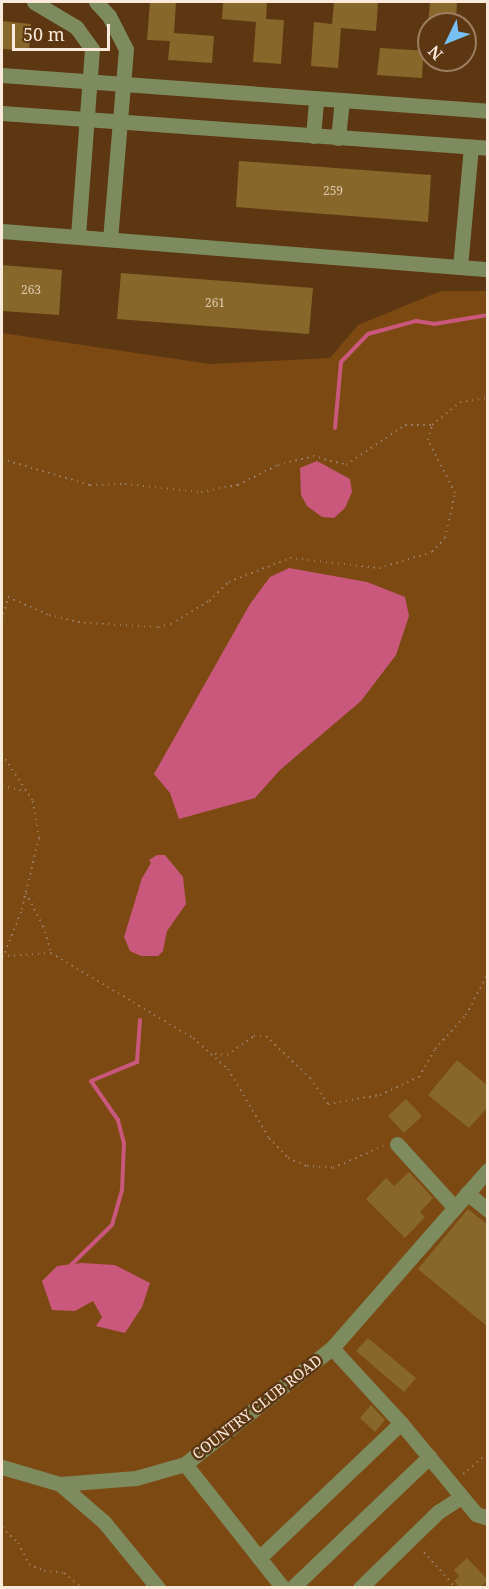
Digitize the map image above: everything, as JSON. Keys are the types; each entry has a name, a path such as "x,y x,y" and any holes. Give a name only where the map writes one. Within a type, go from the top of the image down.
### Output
{"street":[{"path":"34,2 83,35 92,49 78,235"},
{"path":"96,2 109,16 126,49 110,238"},
{"path":"2,75 488,111"},
{"path":"313,136 316,98"},
{"path":"338,138 342,100"},
{"path":"2,113 488,148"},
{"path":"460,267 471,147"},
{"path":"2,231 78,235 488,269"},
{"path":"398,1144 454,1208"},
{"path":"332,1348 488,1170"},
{"path":"467,1193 488,1210"},
{"name":"COUNTRY CLUB ROAD","path":"2,1467 60,1484 136,1478 185,1464 332,1348 401,1423 476,1514 488,1518"},
{"path":"260,1558 401,1423"},
{"path":"292,1587 429,1457"},
{"path":"185,1464 283,1587"},
{"name":"COUNTRY CLUB ROAD","path":"60,1484 104,1522 158,1587"},
{"path":"360,1587 438,1512 461,1497"}],"path":[{"path":"2,620 8,597 49,615 84,623 158,627 171,624 209,601 229,582 290,558 379,568 432,552 445,538 455,493 428,440 432,425 460,402 488,398"},
{"path":"2,459 90,485 125,484 201,492 238,485 278,465 313,456 346,465 405,425 432,425"},
{"path":"2,754 33,801 39,838 26,893 3,955 51,953 214,1054 228,1069 269,1138 288,1158 307,1166 333,1168 386,1144 398,1144"},
{"path":"2,786 26,791"},
{"path":"26,893 43,926 51,953"},
{"path":"214,1054 227,1055 254,1036 266,1036 310,1078 328,1104 380,1095 418,1077 435,1049 466,1014 488,973"},
{"path":"451,1483 488,1453"},
{"path":"2,1527 18,1543 29,1564 44,1571 64,1573 82,1587"},
{"path":"424,1552 456,1587"}],"shaded area":[{"path":"441,291 487,291 487,1587 2,1588 2,333 210,364 330,358 358,325"},
{"path":"317,461 350,479 352,492 345,508 334,518 322,517 307,506 301,495 300,468"},
{"path":"289,568 367,582 405,597 409,616 396,655 361,701 280,770 255,798 179,819 170,793 154,774 250,604 270,577"},
{"path":"157,855 165,855 183,877 186,904 167,931 163,951 158,956 141,956 130,951 124,937 142,878 151,863 149,860"},
{"path":"82,1263 115,1265 150,1283 142,1307 125,1333 96,1326 102,1317 93,1301 75,1311 52,1310 42,1281 57,1266"}],"building":[{"path":"150,2 176,2 174,33 214,36 212,63 168,60 170,41 147,40"},
{"path":"223,2 267,2 266,19 284,20 281,64 253,62 256,22 222,19"},
{"path":"334,2 378,3 376,31 341,28 338,68 311,66 314,22 332,24"},
{"path":"430,2 457,2 456,12 429,12"},
{"path":"2,21 31,24 29,51 2,49"},
{"path":"380,48 417,50 417,72 422,72 422,78 377,75"},
{"path":"239,161 431,175 428,222 236,207"},
{"path":"2,265 62,270 59,315 2,311"},
{"path":"121,273 313,288 309,334 117,319"},
{"path":"457,1060 488,1086 488,1107 469,1128 428,1095"},
{"path":"406,1099 422,1116 404,1133 388,1116"},
{"path":"409,1172 433,1198 420,1212 425,1217 405,1238 366,1199 386,1178 394,1186"},
{"path":"468,1209 488,1225 488,1327 418,1269"},
{"path":"368,1338 416,1378 404,1392 356,1351"},
{"path":"371,1405 385,1420 375,1432 360,1418"},
{"path":"467,1558 488,1580 480,1587 459,1587 454,1581 459,1576 454,1570"}],"waterway":[{"path":"335,428 341,362 368,334 416,321 434,324 488,315"},
{"path":"70,1266 112,1225 122,1191 124,1143 118,1120 91,1081 137,1062 140,1020"}]}
